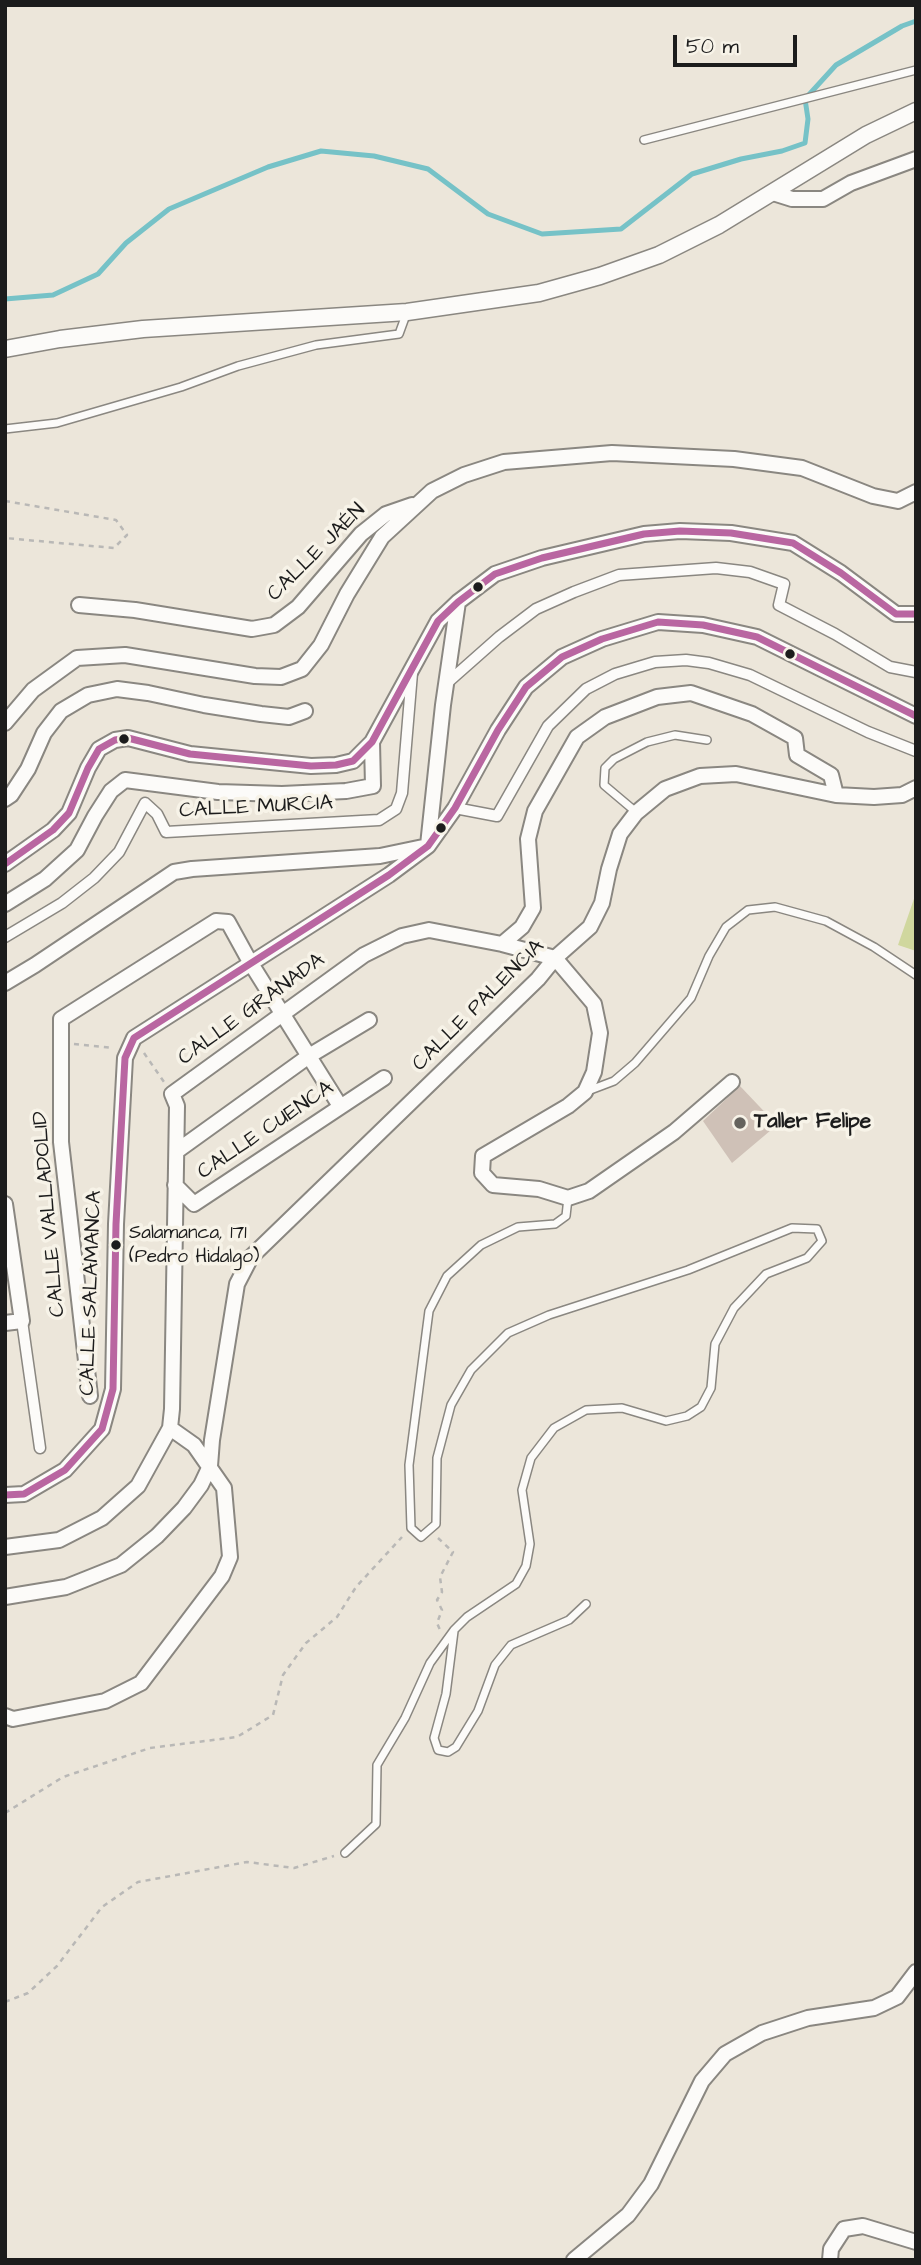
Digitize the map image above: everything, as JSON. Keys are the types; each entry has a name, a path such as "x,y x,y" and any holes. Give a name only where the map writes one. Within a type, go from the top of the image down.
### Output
{"street":[{"path":"5,349 143,329 407,312 539,293 600,276 659,255 719,226 866,135 916,111"},
{"path":"773,193 792,199 823,199 851,183 916,159"},
{"path":"5,723 33,690 77,658 125,655 255,676 281,677 302,669 321,645 347,594 382,537 432,491 464,475 504,462 612,453 734,459 802,468 873,496 898,501 916,492"},
{"name":"CALLE JAÉN","path":"79,605 135,610 252,629 274,625 298,607 361,534 386,514 418,503"},
{"path":"5,864 53,830 61,821 68,813 99,749 115,740 128,738 190,754 311,766 352,761 372,742 438,621 495,574 542,558 644,534 680,531 731,533 793,543 841,572 896,614 916,614"},
{"path":"447,683 499,637 536,609 575,592 619,575 716,568 750,572 784,584 779,605 890,667 916,672"},
{"path":"428,846 458,602"},
{"path":"131,1043 250,962 389,875 428,846 455,808 498,730 526,687 562,657 602,639 658,622 704,625 757,637 916,716"},
{"path":"455,808 497,816 548,726 586,690 615,674 655,662 686,660 750,675 868,732 916,751"},
{"name":"CALLE MURCIA","path":"5,937 62,904 94,878 119,852 145,803 157,814 166,832 379,820 396,809 402,793 413,668"},
{"path":"5,799 11,795 44,733 61,711 88,695 117,690 148,692 261,714 289,717 305,711"},
{"path":"502,944 522,927 533,908 528,839 535,811 577,737 605,717 657,697 691,693 752,714 795,738 797,755 831,775 836,795"},
{"path":"5,904 45,879 77,850 94,816 111,792 125,780 218,792 282,794 346,791 373,786 372,742"},
{"name":"CALLE PALENCIA","path":"210,1466 237,1284 251,1257 538,979 555,958 590,927 602,903 620,834 636,813 666,789 700,776 736,774 836,795 902,795 916,788"},
{"path":"5,983 174,872 380,856 428,846"},
{"name":"CALLE VALLADOLID","path":"90,1396 61,1142 61,1019 216,921 228,922 340,1106"},
{"name":"CALLE GRANADA","path":"5,1547 59,1540 102,1518 138,1486 170,1428 177,1151 177,1106 172,1094 364,956 402,936 429,930 502,944 555,958"},
{"path":"555,958 594,1004 600,1033 594,1072 585,1092 568,1106 483,1156 482,1173 493,1185 539,1189 568,1198 589,1191 674,1132 732,1082"},
{"path":"177,1151 309,1056 369,1020"},
{"name":"CALLE SALAMANCA","path":"5,1495 24,1494 65,1470 102,1429 113,1389 116,1224 125,1058 131,1043"},
{"name":"CALLE CUENCA","path":"175,1185 194,1204 384,1079"},
{"path":"5,1204 40,1448"},
{"path":"5,1323 22,1321"},
{"path":"5,1716 13,1719 105,1701 141,1683 222,1576 230,1557 224,1488 194,1445 170,1428"},
{"path":"5,1597 66,1587 121,1565 157,1536 184,1508 201,1485 210,1466"},
{"path":"573,2260 628,2216 671,2146 702,2081 724,2054 762,2033 808,2018 874,2008 897,1997 916,1972"},
{"path":"830,2260 831,2249 844,2229 863,2226 916,2242"}],"lane":[{"path":"644,140 916,70"},
{"path":"5,429 57,423 181,387 238,366 316,345 399,334 407,312"},
{"path":"636,813 604,785 605,768 614,759 647,742 675,735 707,740"},
{"path":"585,1092 614,1081 635,1063 691,998 709,956 726,927 748,910 775,907 826,921 874,947 916,975"},
{"path":"345,1853 376,1824 377,1765 405,1718 430,1663 454,1630 467,1617 516,1584 526,1566 530,1544 522,1490 531,1458 554,1428 586,1410 622,1408 666,1421 687,1416 701,1407 711,1388 715,1344 734,1308 766,1274 807,1258 822,1241 817,1229 792,1228 688,1270 550,1315 508,1333 471,1370 451,1405 437,1458 436,1524 421,1537 411,1528 409,1465 429,1311 447,1276 481,1245 518,1227 555,1224 566,1216 568,1198"},
{"path":"454,1630 446,1694 434,1738 438,1750 448,1752 456,1747 478,1711 495,1665 511,1645 569,1620 586,1604"}],"path":[{"path":"5,501 116,520 127,535 114,548 5,538"},
{"path":"61,1043 131,1043 172,1094"},
{"path":"5,1813 63,1777 150,1748 237,1737 273,1715 283,1675 306,1643 337,1617 356,1587 411,1528"},
{"path":"429,1530 453,1552 440,1577 442,1592 437,1600 442,1610 437,1623 444,1643"},
{"path":"5,2002 27,1993 57,1966 102,1907 138,1882 247,1862 294,1868 345,1853"}],"green space":[{"path":"916,893 916,951 898,945"}],"building":[{"name":"Taller Felipe","path":"740,1086 777,1125 732,1163 703,1121"}],"waterway":[{"path":"5,299 53,295 98,274 126,243 169,209 268,167 321,151 374,156 428,169 488,214 542,234 621,229 692,174 805,143 808,119 805,99 836,65 902,26 916,21"}],"transit line":[{"path":"5,864 53,830 69,813 99,749 115,740 128,738 190,754 311,766 353,761 372,742 438,621 495,574 542,558 644,534 680,531 731,533 793,543 841,573 896,614 916,614"},
{"path":"5,1495 24,1494 65,1470 102,1429 113,1389 116,1224 125,1058 134,1038 389,875 428,846 455,808 498,730 526,687 562,657 602,639 658,622 703,625 757,637 916,716"}],"place":[{"name":"Taller Felipe","path":"740,1123"},
{"name":"Salamanca, 171 (Pedro Hidalgo)","path":"116,1245"}]}
